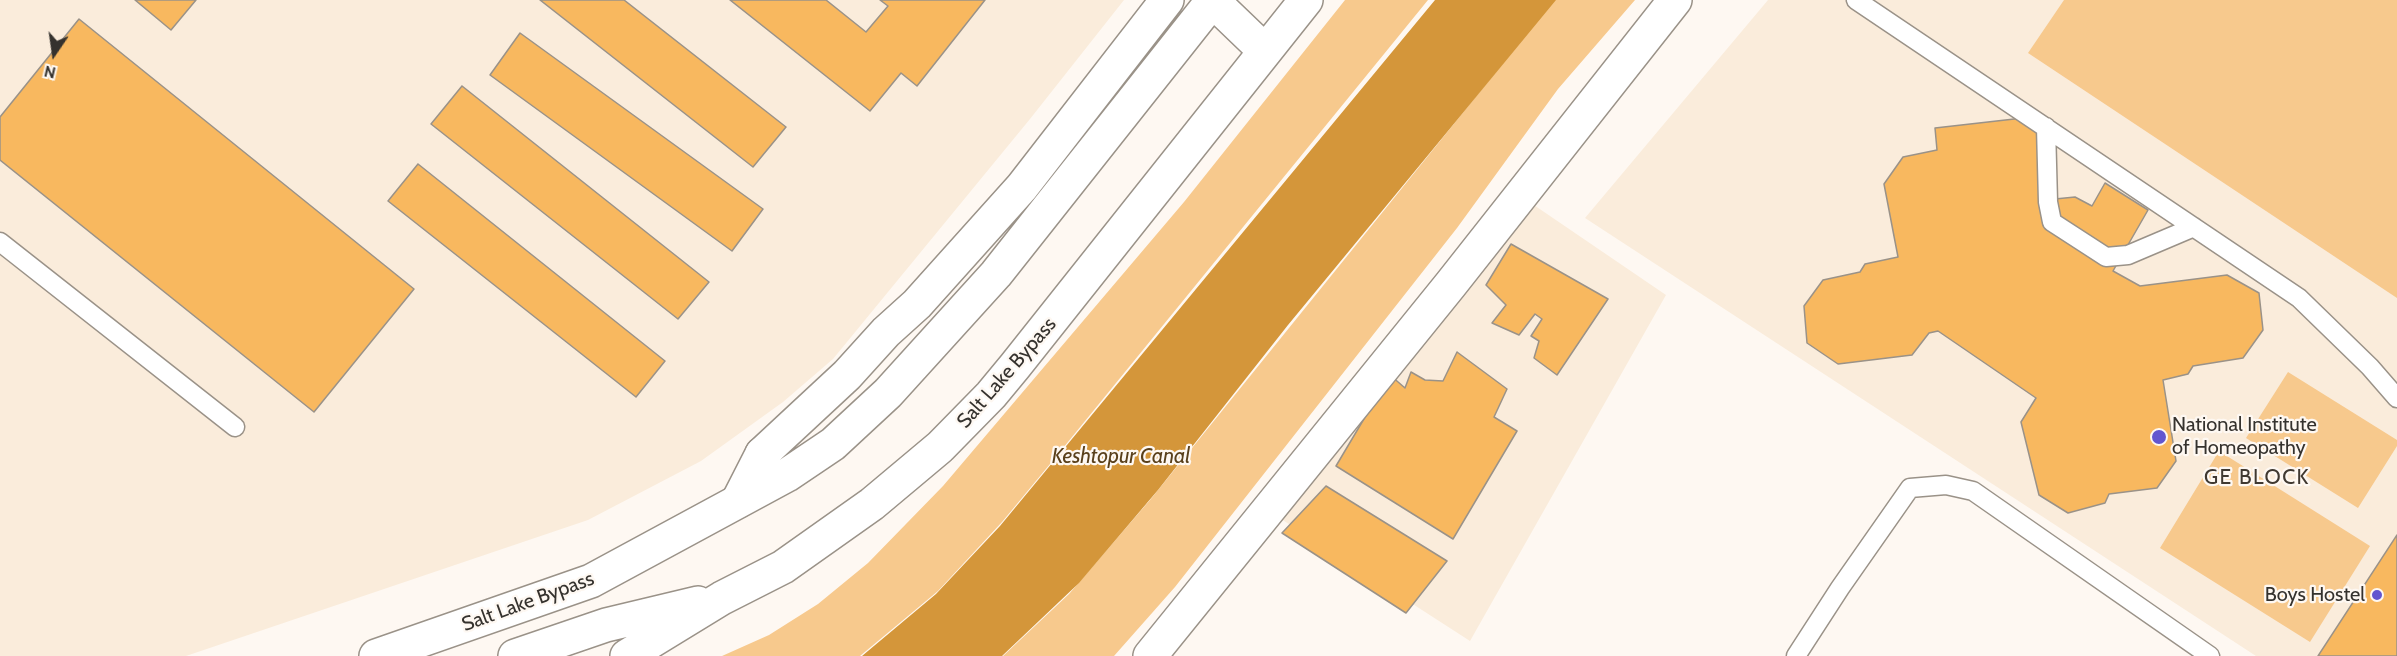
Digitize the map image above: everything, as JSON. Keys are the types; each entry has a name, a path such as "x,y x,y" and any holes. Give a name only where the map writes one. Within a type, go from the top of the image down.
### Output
{"main road":[{"name":"Salt Lake Bypass","path":"627,656 722,598 783,567 907,477 967,420 991,395 1057,315 1264,50 1306,0"},
{"path":"1150,656 1451,284 1675,0"},
{"name":"Salt Lake Bypass","path":"376,656 591,581 787,475 833,444 888,393 996,274 1213,1"},
{"path":"1213,1 1264,50"},
{"path":"1148,82 1165,2"},
{"path":"738,501 762,454 847,375 886,332 916,304 1022,187 1165,2"},
{"path":"515,656 606,625 722,598"}],"lane":[{"path":"1856,0 2298,298 2370,367 2397,398"},
{"path":"2046,127 2048,202 2052,222 2106,257 2128,255 2194,226"},
{"path":"0,243 235,427"},
{"path":"1796,656 1910,488 1946,485 1973,491 2210,656"}],"shaded area":[{"path":"0,0 1124,0 1030,119 833,359 783,402 701,461 588,520 186,656 0,656"},
{"path":"1345,0 1428,0 1002,522 938,591 860,656 722,656 769,635 818,604 868,563 943,486 1184,202"},
{"path":"1554,0 1635,0 1558,89 1457,228 1175,587 1114,656 1003,656 1069,594 1150,500"},
{"name":"National Institute of Homeopathy","path":"1768,0 2397,0 2397,656 2256,656 1585,218"},
{"path":"2064,0 2397,0 2397,298 2028,53"},
{"path":"1528,201 1666,295 1470,641 1278,517"},
{"path":"2288,372 2397,440 2397,446 2358,508 2246,438"},
{"path":"2219,451 2370,546 2310,642 2160,548"}],"water":[{"name":"Keshtopur Canal","path":"1435,0 1556,0 1288,325 1158,490 1079,583 1002,656 862,656 936,594 1000,526"}],"building":[{"path":"135,0 196,0 171,30"},
{"path":"540,0 624,0 786,127 753,167"},
{"path":"730,0 826,0 866,32 888,6 880,0 985,0 917,86 901,73 870,111"},
{"path":"79,19 414,289 314,412 0,160 0,117"},
{"path":"520,33 763,209 732,251 490,75"},
{"path":"462,86 709,282 678,319 431,124"},
{"path":"2023,118 2052,137 2055,199 2075,197 2092,206 2105,183 2148,210 2113,271 2140,286 2227,275 2259,293 2263,330 2243,358 2193,366 2188,374 2163,380 2176,461 2157,488 2109,494 2105,503 2068,513 2039,495 2021,422 2036,398 1938,331 1929,333 1912,355 1838,364 1807,343 1804,306 1823,280 1860,272 1865,264 1898,257 1884,184 1903,157 1937,150 1935,128"},
{"path":"418,164 665,361 636,397 388,201"},
{"path":"1511,244 1608,299 1557,375 1534,358 1539,341 1531,336 1542,319 1535,314 1519,335 1492,323 1506,305 1486,285"},
{"path":"1457,352 1507,389 1494,417 1517,431 1453,539 1336,466 1390,375 1405,388 1411,372 1425,380 1443,381"},
{"path":"1326,486 1447,561 1406,613 1282,533"},
{"name":"Boys Hostel","path":"2397,535 2397,656 2318,656"}],"place":[{"name":"National Institute of Homeopathy","path":"2159,437"},
{"name":"Boys Hostel","path":"2377,595"}],"district":[{"name":"GE BLOCK","path":"2257,478"}]}
